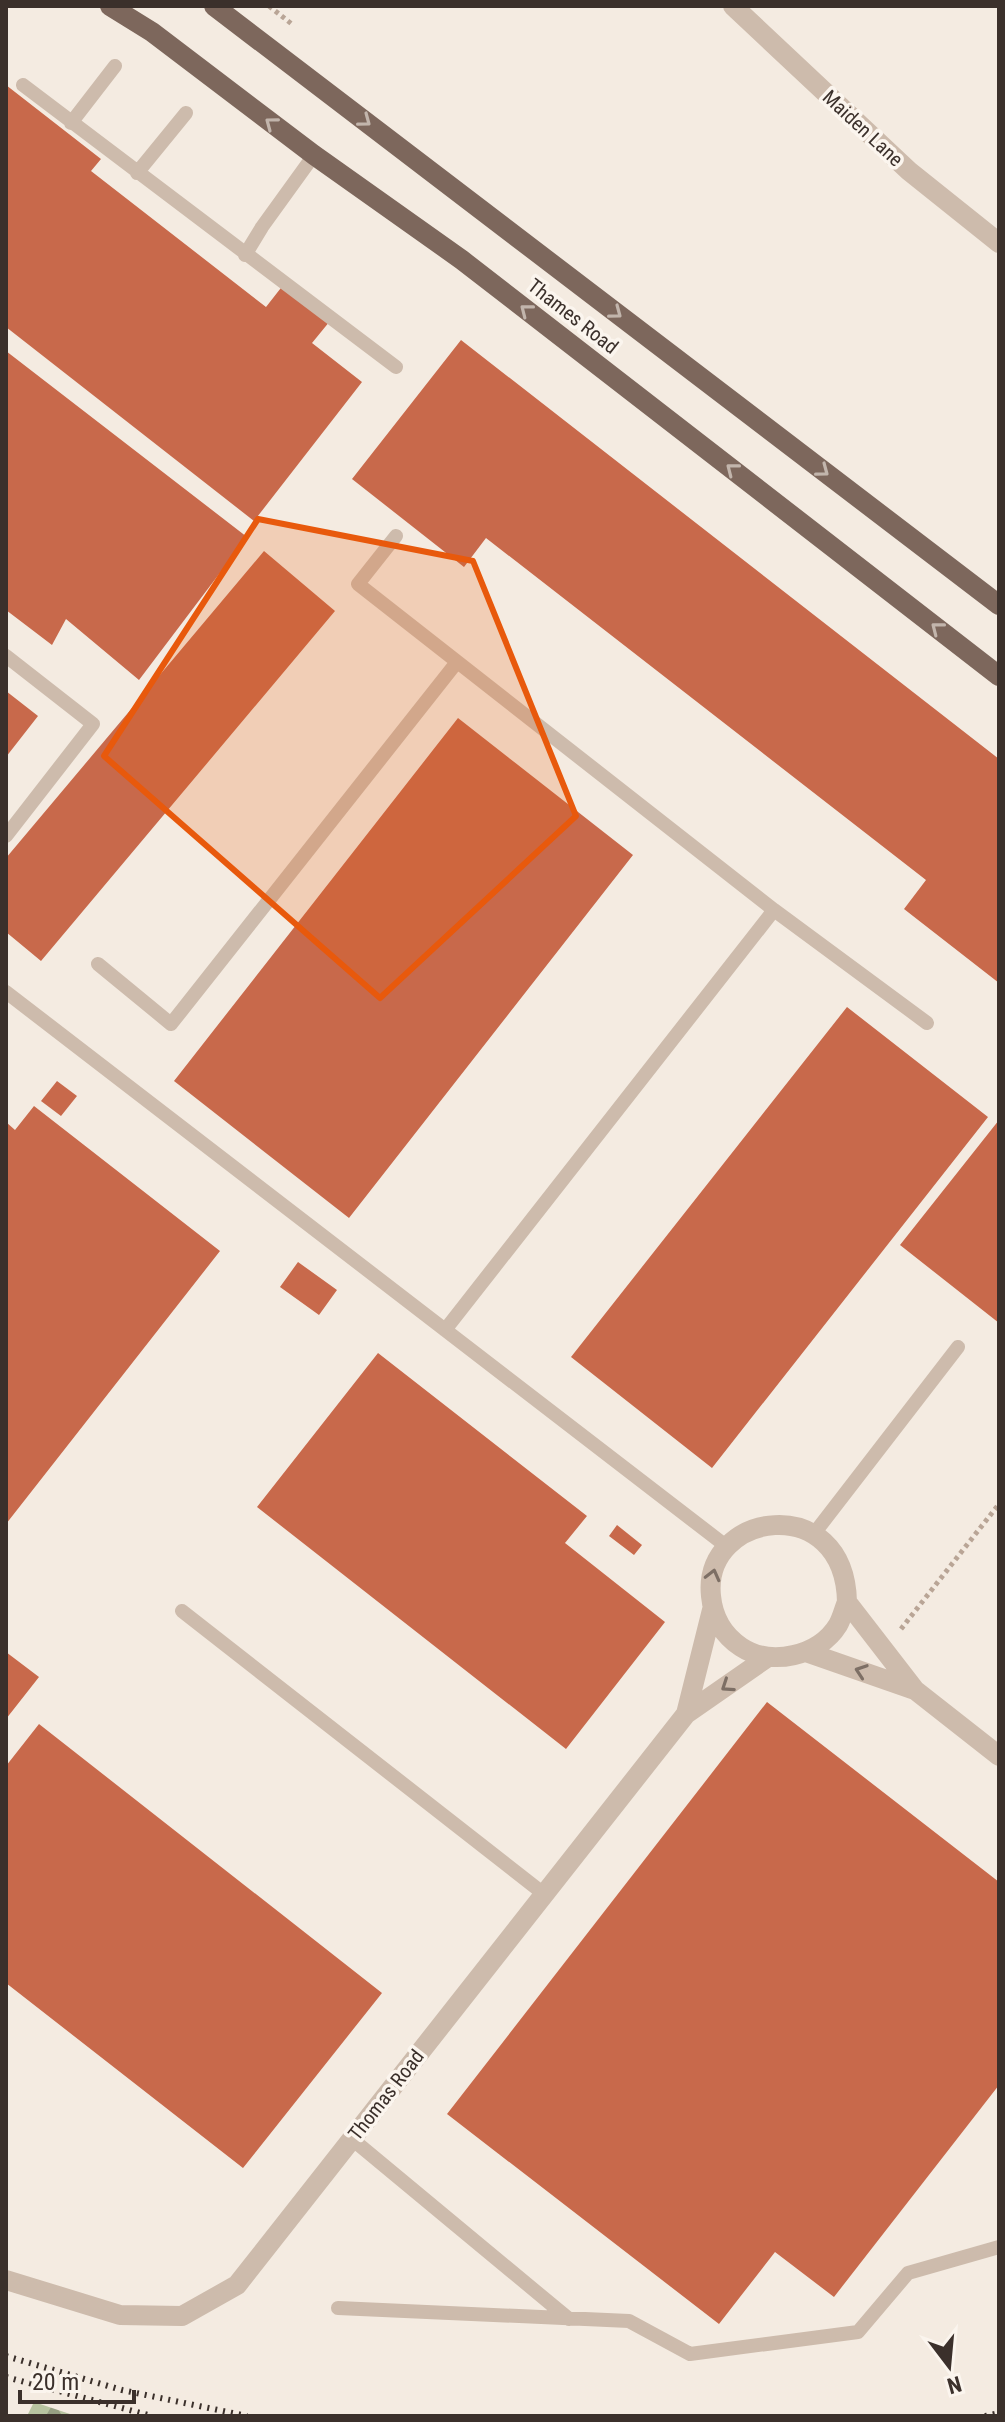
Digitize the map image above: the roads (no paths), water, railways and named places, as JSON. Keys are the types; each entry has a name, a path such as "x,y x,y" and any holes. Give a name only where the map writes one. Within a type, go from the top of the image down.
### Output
{"main road":[{"name":"Thames Road","path":"110,6 152,32 314,155 462,260 999,676"},
{"name":"Thames Road","path":"214,6 999,605"}],"street":[{"name":"Maiden Lane","path":"733,6 909,171 999,243"},
{"path":"726,1546 748,1531 774,1524 797,1526 813,1535"},
{"name":"Thomas Road","path":"813,1535 834,1552 847,1586 847,1602 915,1690 999,1756"},
{"name":"Thomas Road","path":"686,1714 712,1610 710,1587 716,1563 726,1546"},
{"path":"806,1652 821,1644 838,1625 847,1602"},
{"path":"712,1610 730,1640 749,1652 768,1657"},
{"name":"Thomas Road","path":"6,2280 120,2315 182,2316 237,2285 686,1714 768,1657 806,1652 915,1690"}],"lane":[{"path":"71,123 115,66"},
{"path":"23,85 396,367"},
{"path":"137,173 186,113"},
{"path":"245,255 314,155"},
{"path":"396,536 358,584 774,910 927,1023"},
{"path":"6,656 93,724 6,836"},
{"path":"98,964 171,1024 457,662"},
{"path":"445,1330 774,910"},
{"path":"6,992 726,1546"},
{"path":"813,1535 958,1347"},
{"path":"182,1611 544,1894"},
{"path":"352,2139 569,2319"},
{"path":"338,2308 629,2321 690,2354 858,2332 908,2273 999,2247"}],"railway":[{"path":"6,2356 122,2390 247,2416"},
{"path":"6,2377 152,2416"},
{"path":"985,2416 999,2413"}]}
